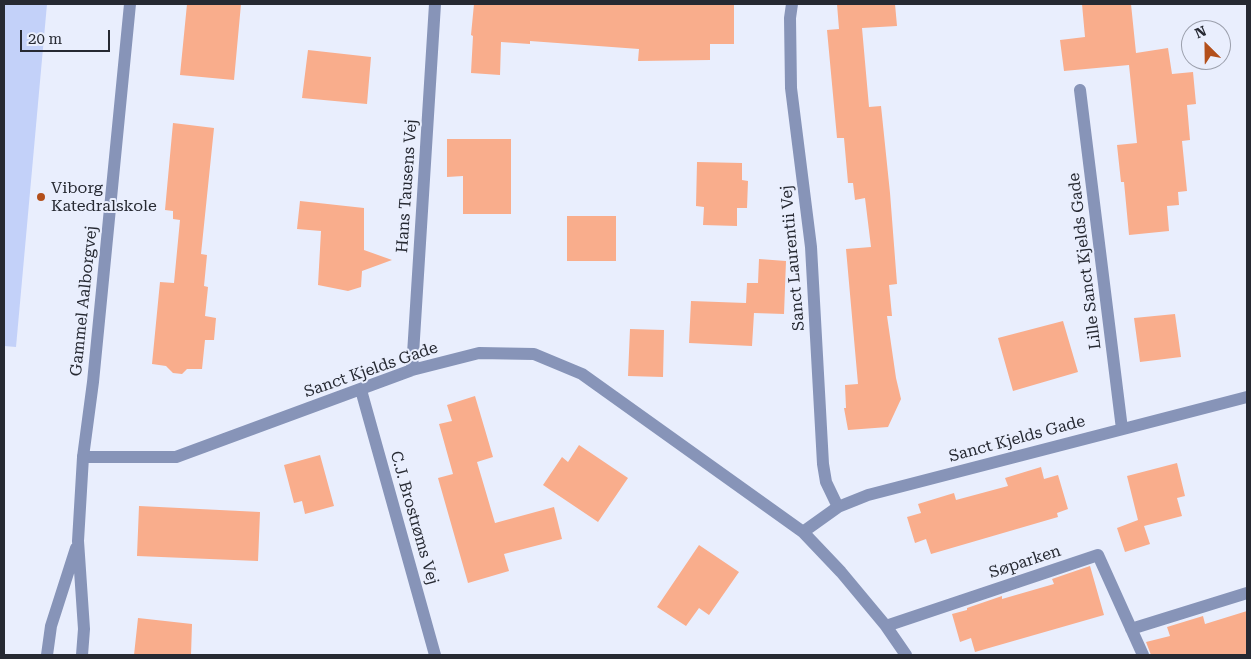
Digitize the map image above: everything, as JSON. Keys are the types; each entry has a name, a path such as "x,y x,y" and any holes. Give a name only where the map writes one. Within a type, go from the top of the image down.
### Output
{"street":[{"name":"Gammel Aalborgvej","path":"82,655 84,629 78,541 83,458 93,382 130,4"},
{"name":"Hans Tausens Vej","path":"412,370 435,4"},
{"name":"Sanct Laurentii Vej","path":"792,4 790,18 791,88 811,247 823,464 826,482 838,507"},
{"name":"Lille Sanct Kjelds Gade","path":"1080,90 1122,429"},
{"name":"Sanct Kjelds Gade","path":"83,458 176,457 412,370 479,353 534,354 582,374 803,532 841,572 886,626 906,655"},
{"name":"C.J. Brostrøms Vej","path":"361,390 436,655"},
{"name":"Sanct Kjelds Gade","path":"803,532 838,507 868,495 1247,397"},
{"name":"Gammel Aalborgvej","path":"47,655 51,626 78,541"},
{"name":"Søparken","path":"886,626 1098,555 1142,655"},
{"path":"1130,628 1247,593"}],"shaded area":[{"path":"4,4 47,4 16,347 4,346"}],"building":[{"path":"187,4 241,4 234,80 180,75"},
{"path":"474,4 734,4 734,44 710,44 710,60 638,61 639,49 530,41 530,44 501,42 500,75 471,73 473,36 471,35"},
{"path":"837,4 895,4 897,26 862,28 869,107 881,106 897,284 889,285 892,316 887,316 901,399 888,427 848,430 844,408 846,408 845,385 858,384 846,249 871,247 865,198 855,200 853,183 848,183 844,138 837,138 827,30 839,29"},
{"path":"1082,4 1131,4 1136,53 1168,48 1172,74 1193,72 1196,104 1187,105 1190,140 1182,141 1187,191 1178,192 1179,205 1167,206 1169,231 1129,235 1124,182 1121,182 1117,145 1137,143 1129,65 1064,71 1060,40 1085,37"},
{"path":"308,50 371,57 367,104 302,98"},
{"path":"173,123 214,128 201,254 207,255 204,286 208,287 205,316 216,318 214,340 205,340 202,369 187,369 182,374 173,373 166,366 152,364 160,282 174,283 180,220 173,219 173,211 165,210"},
{"path":"447,139 511,139 511,214 463,214 463,176 447,177"},
{"path":"697,162 742,163 742,180 748,181 747,208 737,208 737,226 703,225 704,207 696,206"},
{"path":"300,201 364,208 364,250 392,260 362,271 361,287 348,291 318,285 321,231 297,229"},
{"path":"567,216 616,216 616,261 567,261"},
{"path":"759,259 786,261 784,314 754,313 752,346 689,343 691,301 746,303 747,283 758,283"},
{"path":"1175,314 1181,357 1140,362 1134,318"},
{"path":"1063,321 1078,372 1013,391 998,338"},
{"path":"630,329 664,330 663,377 628,376"},
{"path":"475,396 493,457 477,462 495,523 554,507 562,539 504,554 509,571 468,583 438,478 453,474 439,424 452,421 447,405"},
{"path":"579,445 628,478 598,522 543,485 562,457 568,462"},
{"path":"320,455 334,506 305,514 302,501 294,503 284,465"},
{"path":"1177,463 1185,496 1177,498 1182,516 1144,526 1150,544 1125,552 1117,528 1138,520 1127,476"},
{"path":"1041,467 1044,479 1058,475 1068,509 1057,513 1058,517 931,554 926,539 915,543 907,517 921,513 918,504 954,493 956,500 1008,486 1005,478"},
{"path":"139,506 260,512 258,561 137,556"},
{"path":"699,545 739,572 709,615 699,608 686,626 657,607"},
{"path":"1090,566 1104,615 975,652 971,638 960,642 952,614 1002,596 1002,599 1054,584 1052,579"},
{"path":"1247,611 1247,655 1151,655 1146,642 1170,636 1167,627 1203,616 1205,624"},
{"path":"138,618 192,624 191,655 134,655"}],"place":[{"name":"Viborg Katedralskole","path":"41,197"}]}
